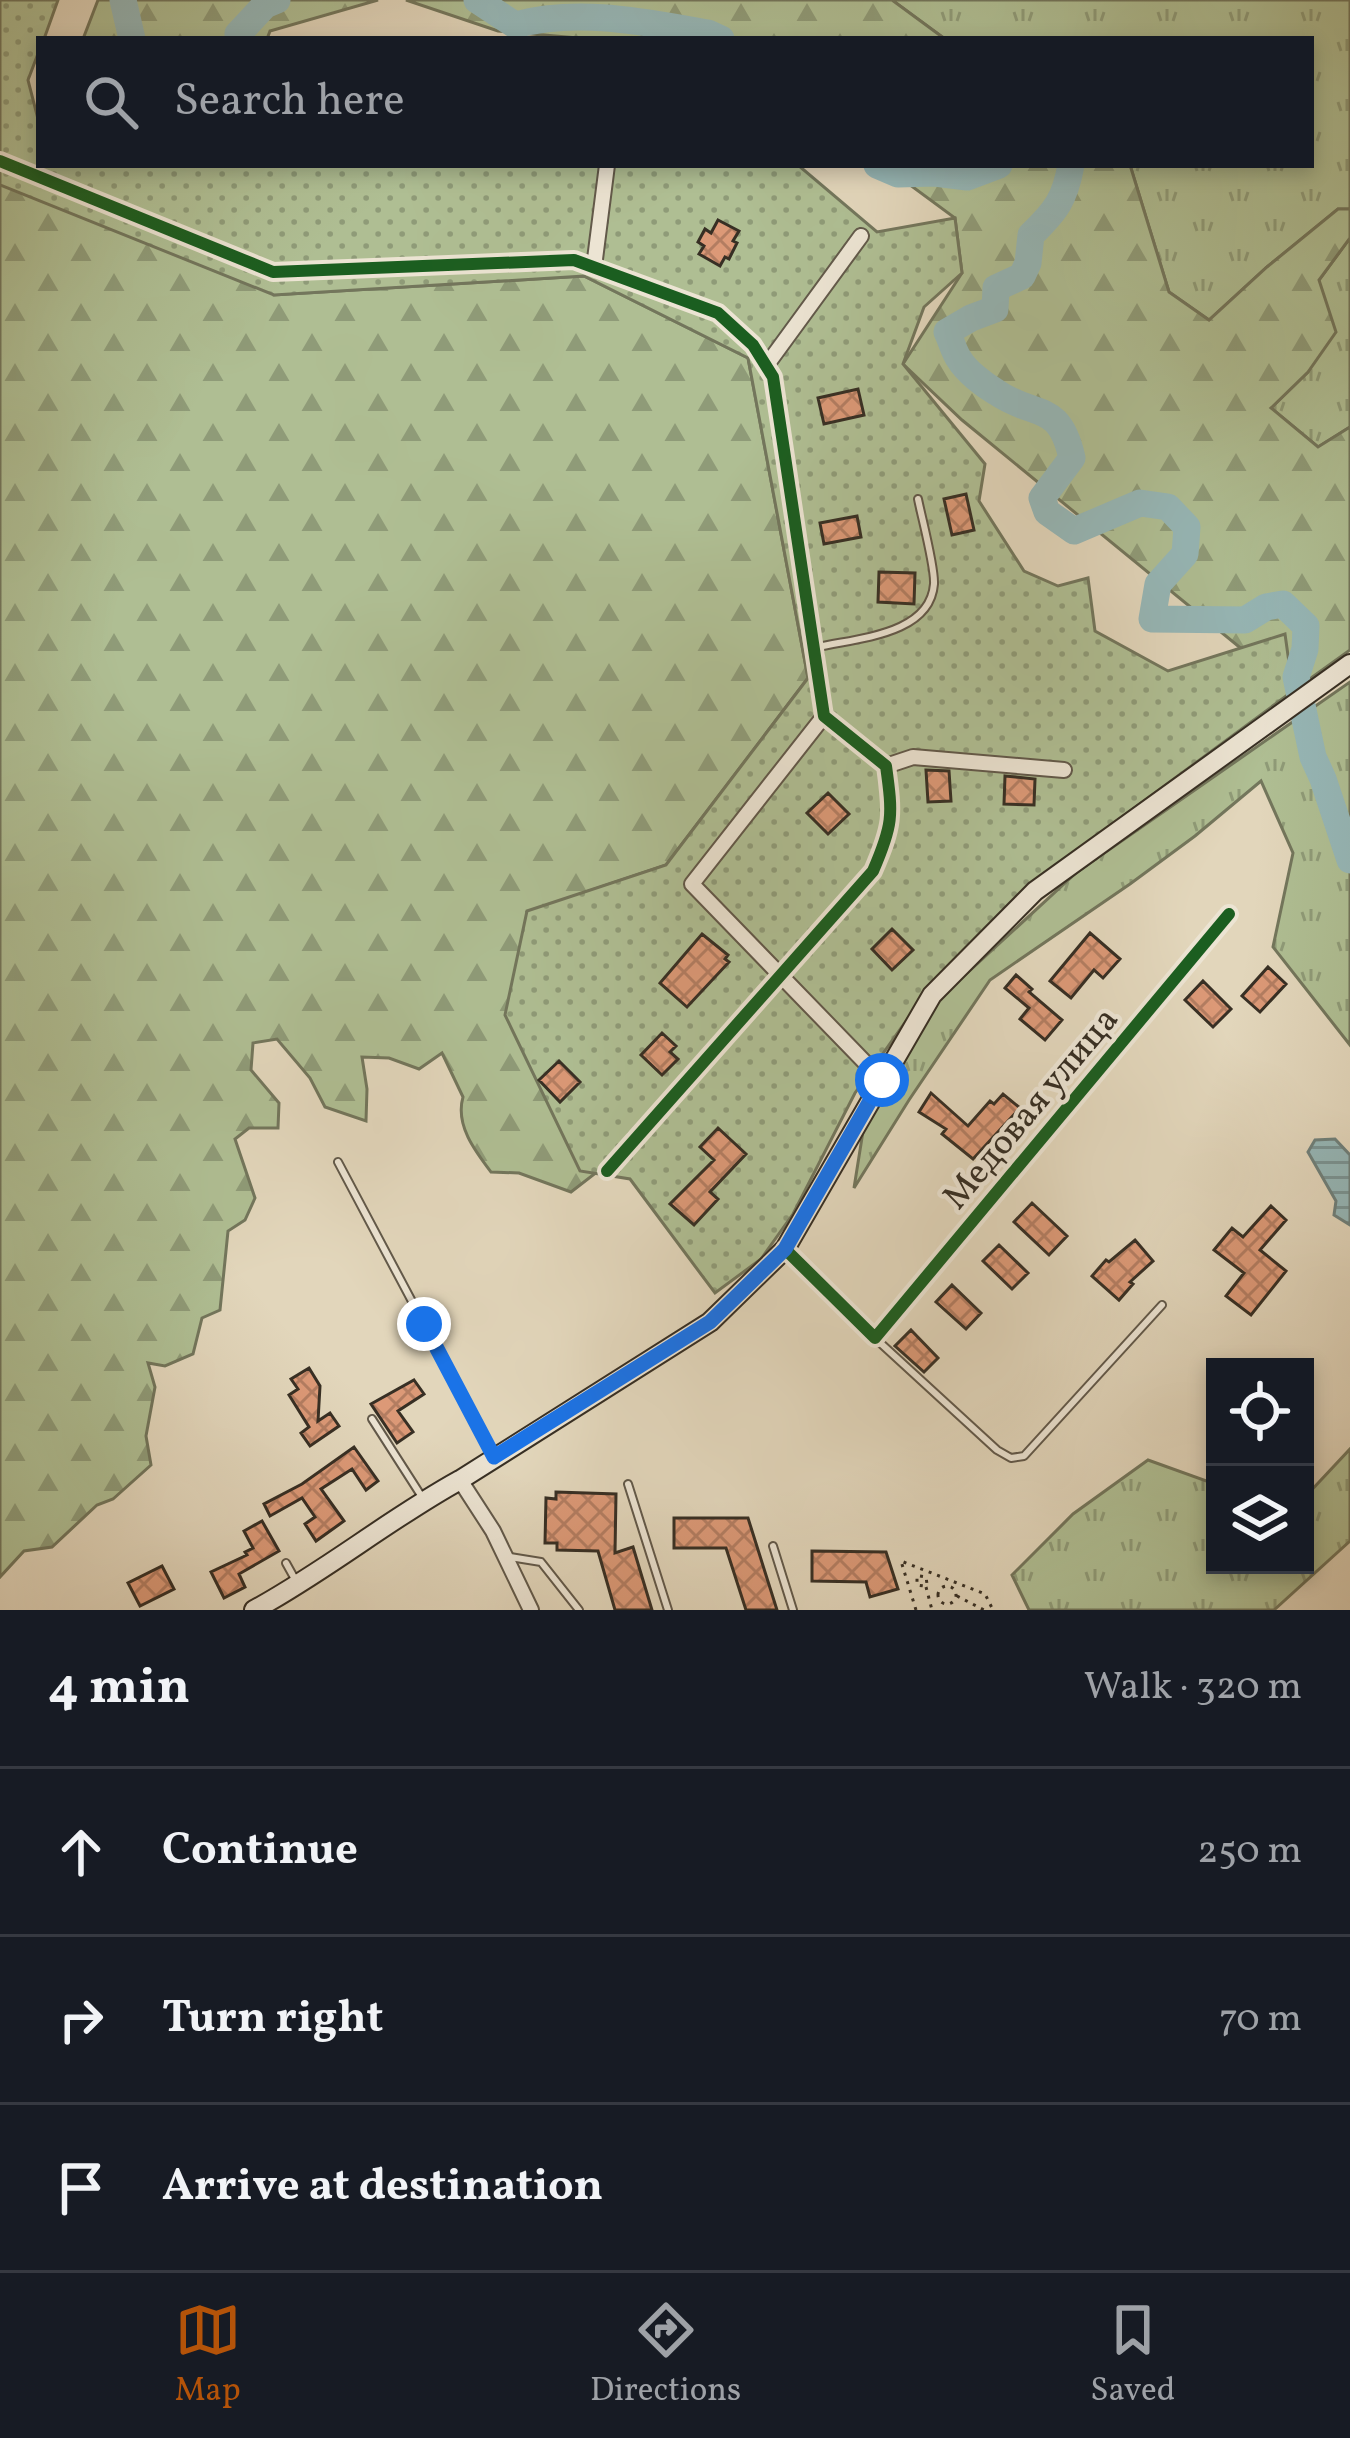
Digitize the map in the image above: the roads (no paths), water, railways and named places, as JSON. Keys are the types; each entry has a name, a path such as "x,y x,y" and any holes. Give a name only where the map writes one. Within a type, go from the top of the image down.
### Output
{"main road":[{"path":"254,1610 710,1322 785,1249 932,995 1035,891 1350,664"}],"street":[{"path":"0,161 273,272 574,260 718,313 753,345 773,377 824,716 886,766 892,805 889,834 872,871 607,1171"},
{"path":"594,267 607,168"},
{"path":"766,366 861,236"},
{"path":"824,716 692,884 882,1080"},
{"path":"886,766 913,758 1064,770"},
{"name":"Медовая улица","path":"875,1338 1229,914"},
{"path":"785,1249 875,1338"},
{"path":"460,1480 531,1610"}],"lane":[{"path":"814,648 905,626 924,612 934,584 918,500"},
{"path":"338,1162 494,1457"},
{"path":"875,1338 1011,1458 1024,1456 1162,1305"},
{"path":"372,1419 424,1500"},
{"path":"628,1484 668,1610"},
{"path":"772,1546 794,1610"},
{"path":"505,1556 541,1562 579,1610"},
{"path":"286,1563 298,1584"}],"water":[{"path":"1335,1139 1350,1155 1350,1225 1334,1215 1336,1201 1308,1152 1315,1140"}],"waterway":[{"path":"123,0 131,36"},
{"path":"238,36 265,5 277,0"},
{"path":"477,0 515,25 612,18 714,36"},
{"path":"884,168 898,174 967,177 991,168"},
{"path":"1070,168 1058,204 1031,235 1022,276 996,288 995,309 947,332 959,359 976,377 1010,400 1044,413 1060,427 1072,458 1042,498 1047,512 1074,531 1140,503 1168,507 1187,527 1185,554 1158,584 1152,619 1245,620 1266,607 1283,604 1306,626 1296,677 1313,757 1350,860"}]}
